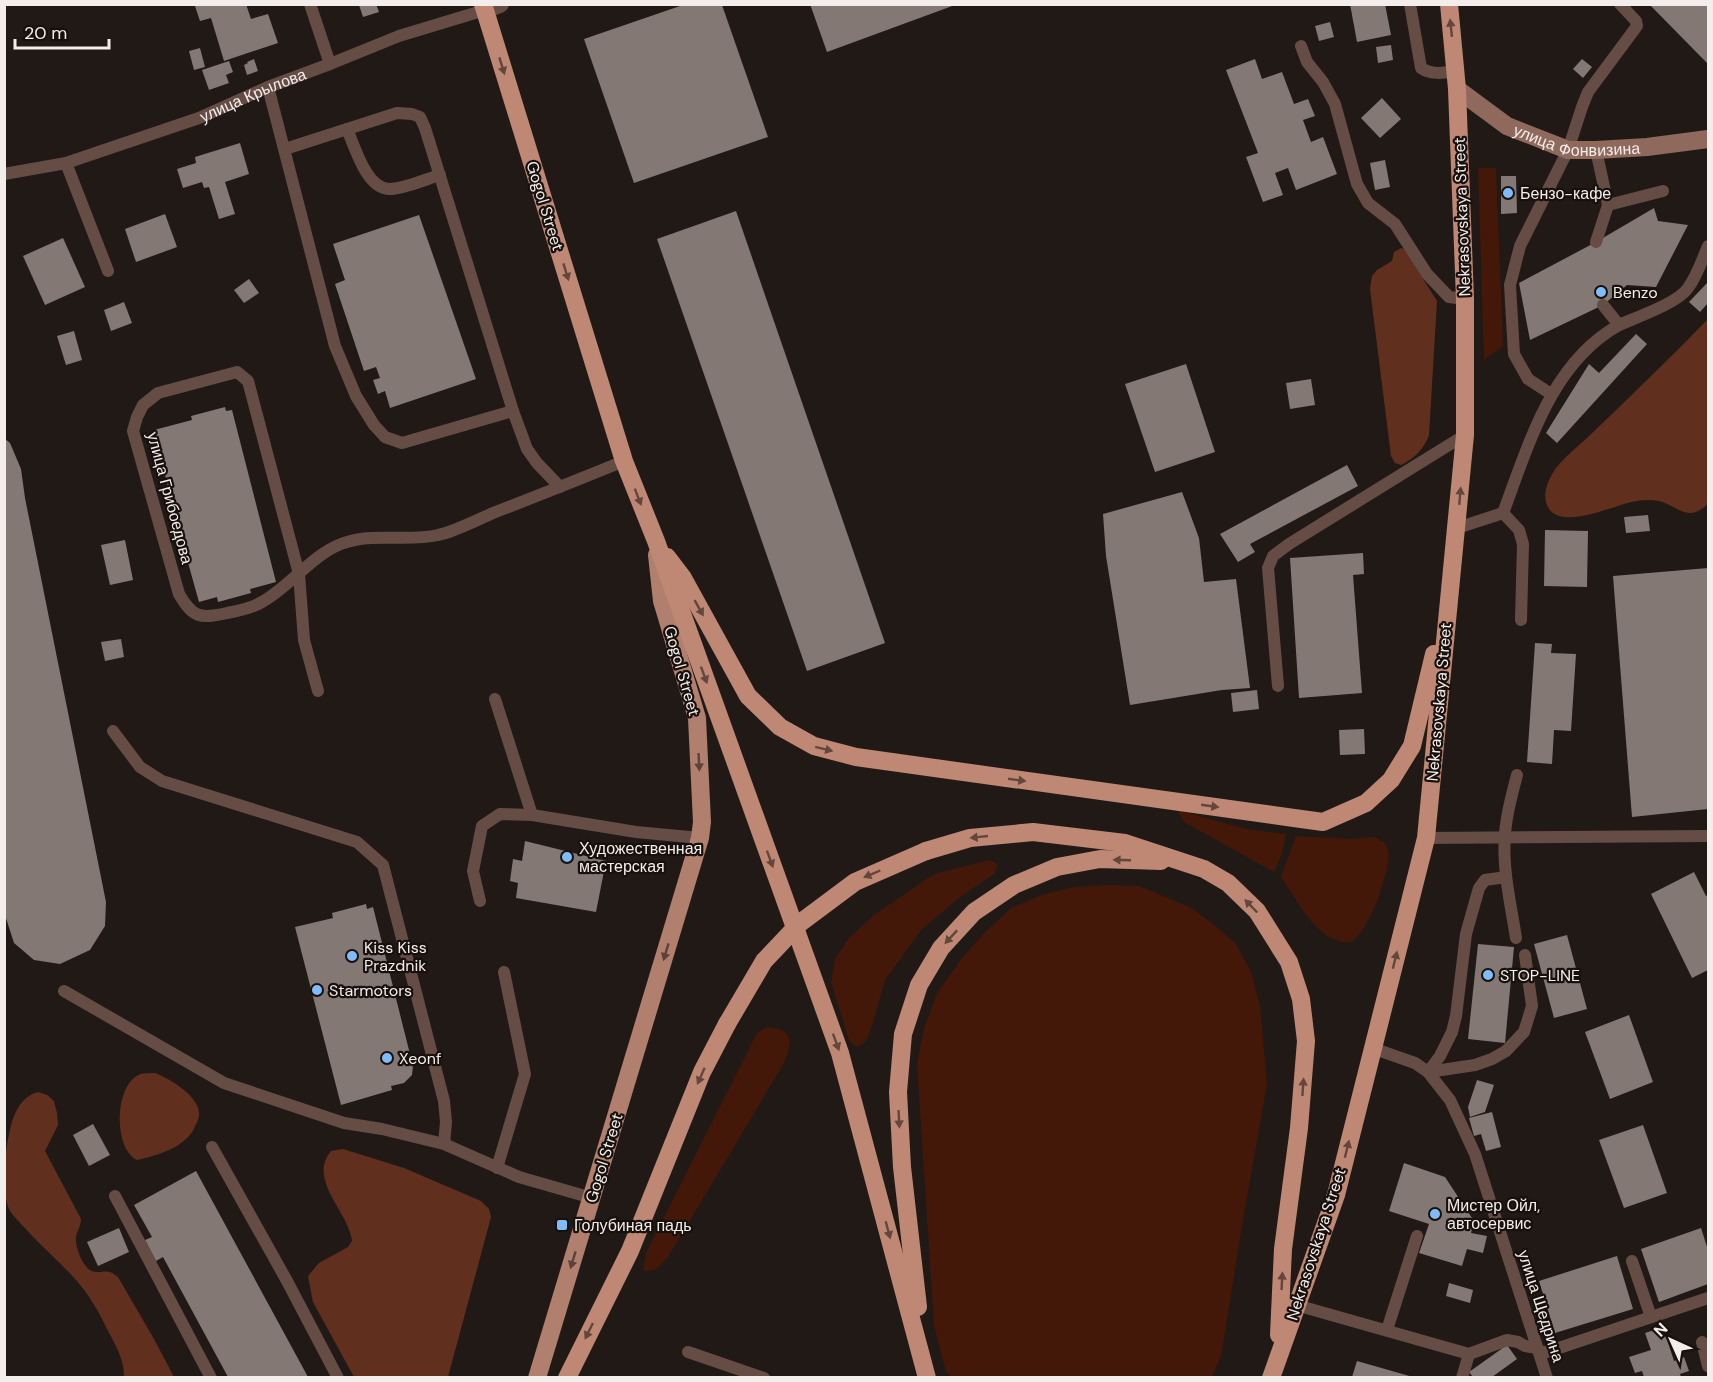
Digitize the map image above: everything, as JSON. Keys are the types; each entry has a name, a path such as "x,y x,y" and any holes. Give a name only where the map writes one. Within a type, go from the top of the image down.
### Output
{"highway":[{"name":"Nekrasovskaya Street","path":"1271,1377 1336,1195 1426,838 1465,435 1465,299 1456,80 1449,4"},
{"name":"Gogol Street","path":"490,6 624,461 656,541"},
{"path":"656,541 683,578 748,696 780,727 814,746 856,757 1323,822 1366,803 1391,780 1412,746 1449,591"},
{"path":"656,541 840,1053 926,1373"},
{"path":"567,1377 630,1251 702,1072 764,961 800,923 855,882 926,851 970,838 1033,832 1125,843 1204,869 1228,883 1257,911 1289,962 1301,999 1306,1041 1299,1128 1283,1249 1278,1360"},
{"path":"926,1373 902,1167 898,1092 903,1034 919,984 941,948 974,912 1014,885 1058,867 1100,859 1181,861"}],"main road":[{"name":"улица Фонвизина","path":"1456,80 1507,126 1568,150 1647,147 1708,139"},
{"name":"Gogol Street","path":"537,1377 700,838 702,822 697,718 662,601 656,541"}],"lane":[{"path":"310,4 330,64"},
{"path":"1410,4 1421,68 1427,72 1440,73 1456,80"},
{"path":"1551,394 1528,379 1514,354 1510,285 1520,246 1568,150 1588,92 1637,26 1636,21 1620,4"},
{"name":"улица Крылова","path":"4,174 66,163 199,118 268,87 399,36 490,6"},
{"path":"1301,46 1307,62 1323,82 1335,104 1357,184 1362,194 1368,203 1395,224 1427,274 1449,297 1465,299"},
{"path":"268,87 335,346 356,396 374,425 385,437 402,443 513,411"},
{"path":"285,150 397,113 420,117 426,128 513,411 527,449 537,464 560,487"},
{"path":"347,129 369,177 378,186 389,189 440,175"},
{"path":"1596,150 1608,205 1596,242"},
{"path":"66,163 108,271"},
{"path":"1608,205 1663,191"},
{"path":"1503,513 1551,394 1587,347 1602,334 1680,297 1694,279 1708,246"},
{"path":"1603,305 1619,325"},
{"name":"улица Грибоедова","path":"299,574 248,381 237,372 158,393 143,405 134,431 179,594 188,609 196,615 215,616 262,602 299,574 330,549 346,542 361,539 439,535 624,461"},
{"path":"1278,686 1268,568 1273,556 1465,435"},
{"path":"1457,528 1503,513"},
{"path":"1503,513 1519,530 1523,544 1521,620"},
{"path":"299,574 304,640 318,691"},
{"path":"495,699 532,815"},
{"path":"113,731 140,767 162,781 357,842 383,865 444,1101 446,1122 444,1144"},
{"path":"1516,939 1506,877 1504,837 1507,810 1517,774"},
{"path":"480,901 473,871 482,826 500,814 532,815 636,832 700,838"},
{"path":"1426,838 1708,836"},
{"path":"1428,1072 1446,1045 1456,1016 1464,944 1479,888 1485,880 1506,877"},
{"path":"1428,1072 1475,1065 1492,1059 1506,1051 1524,1032 1532,1006 1525,955"},
{"path":"497,1168 525,1074 504,972"},
{"path":"64,991 224,1083 344,1123 382,1129 444,1144 497,1168 543,1185 592,1198"},
{"name":"улица Щедрина","path":"1372,1048 1415,1063 1428,1072 1450,1100 1475,1154 1547,1377"},
{"path":"212,1148 338,1377"},
{"path":"115,1196 211,1377"},
{"path":"1387,1330 1417,1236"},
{"path":"1632,1261 1651,1317"},
{"path":"1296,1305 1469,1354 1507,1340 1547,1352 1708,1298"},
{"path":"1702,1342 1708,1366"},
{"path":"688,1352 764,1377"},
{"path":"1462,1377 1469,1354"}],"shaded area":[{"path":"1478,168 1496,168 1503,346 1484,360"},
{"path":"1401,248 1404,249 1437,301 1429,435 1418,453 1401,465 1395,463 1391,456 1370,289 1372,276 1392,261 1394,252"},
{"path":"1708,319 1708,504 1701,510 1689,513 1659,501 1648,500 1631,502 1576,517 1557,515 1550,510 1545,498 1546,489 1558,465"},
{"path":"1177,810 1246,829 1286,834 1282,853 1274,872 1184,822"},
{"path":"1296,836 1350,839 1375,837 1385,843 1389,853 1387,870 1377,902 1363,930 1353,941 1341,942 1321,931 1306,914 1281,877"},
{"path":"990,860 998,865 994,874 959,898 922,929 885,980 866,1041 857,1047 849,1040 831,982 835,959 849,938 874,915 934,874"},
{"path":"1139,886 1190,907 1217,927 1236,944 1251,972 1260,1006 1267,1084 1221,1356 1212,1377 952,1377 946,1372 934,1325 917,1064 924,1028 937,993 959,962 984,933 1011,908 1042,895 1074,887"},
{"path":"767,1027 782,1030 789,1038 789,1048 784,1063 668,1257 656,1269 646,1271 643,1269 646,1253 757,1033"},
{"path":"155,1073 176,1084 190,1096 199,1110 199,1117 190,1135 177,1146 137,1160 129,1153 124,1143 120,1116 122,1102 132,1080 141,1074"},
{"path":"38,1092 54,1101 58,1125 45,1151 81,1219 76,1237 81,1259 92,1271 110,1272 118,1277 174,1377 124,1377 119,1353 90,1298 76,1280 10,1211 4,1182 6,1148 10,1130 19,1106 32,1094"},
{"path":"343,1149 404,1168 481,1201 489,1209 491,1217 448,1377 354,1377 313,1302 308,1276 319,1263 348,1247 352,1241 344,1219 326,1185 324,1173 325,1162 331,1151"}],"building":[{"path":"199,4 246,4 251,19 268,14 278,43 224,61 211,18 200,21 195,6"},
{"path":"376,4 379,12 363,17 359,5"},
{"path":"810,4 955,4 955,5 827,52"},
{"path":"1350,4 1385,4 1391,35 1357,42"},
{"path":"1649,4 1708,4 1708,64"},
{"path":"683,5 722,5 768,137 634,183 584,39"},
{"path":"1330,22 1334,37 1319,41 1315,26"},
{"path":"1391,45 1393,60 1378,63 1376,47"},
{"path":"200,48 205,67 194,70 189,51"},
{"path":"254,59 258,71 247,75 244,65"},
{"path":"1255,59 1262,79 1282,72 1294,104 1308,99 1315,116 1303,120 1311,142 1323,137 1337,174 1296,190 1288,168 1275,173 1283,195 1263,202 1246,157 1258,153 1226,70"},
{"path":"1582,59 1592,67 1583,78 1573,69"},
{"path":"229,61 233,72 226,75 229,83 209,90 202,70"},
{"path":"1382,98 1401,119 1380,138 1361,118"},
{"path":"240,143 249,174 225,182 235,214 219,219 209,187 204,188 202,182 183,188 177,169 196,163 195,157"},
{"path":"1385,160 1390,187 1375,190 1370,163"},
{"path":"1501,176 1516,176 1517,213 1501,214"},
{"path":"1654,208 1658,221 1688,225 1656,287 1627,285 1603,305 1530,340 1519,283"},
{"path":"736,211 885,643 807,671 657,239"},
{"path":"165,214 177,247 136,262 125,229"},
{"path":"419,215 476,379 390,408 385,391 378,394 373,380 380,378 376,367 364,371 335,284 345,280 333,244"},
{"path":"63,238 85,287 45,305 23,256"},
{"path":"249,279 259,293 244,303 234,290"},
{"path":"1708,282 1708,303 1700,312 1689,302"},
{"path":"124,302 132,323 111,331 104,310"},
{"path":"74,331 82,360 66,365 57,336"},
{"path":"1636,334 1647,344 1557,443 1546,433 1589,364 1599,373"},
{"path":"1186,364 1215,452 1155,472 1125,384"},
{"path":"1311,379 1315,405 1290,409 1286,383"},
{"path":"225,407 226,411 232,410 276,582 250,589 251,593 218,602 217,597 199,602 185,552 181,553 169,508 173,507 154,430 192,420 191,416"},
{"path":"4,438 10,443 21,469 106,902 105,926 90,950 60,964 34,960 14,943 4,912"},
{"path":"1347,465 1358,486 1250,544 1255,552 1238,562 1220,534"},
{"path":"1182,492 1199,538 1204,582 1236,579 1250,688 1222,690 1130,705 1106,556 1103,514"},
{"path":"1648,515 1650,531 1626,533 1624,517"},
{"path":"1545,530 1588,531 1587,587 1544,586"},
{"path":"125,540 133,580 110,585 101,545"},
{"path":"1363,553 1364,574 1353,575 1362,693 1299,698 1290,558"},
{"path":"1708,568 1708,809 1632,817 1613,576"},
{"path":"121,639 124,657 105,661 101,642"},
{"path":"1535,643 1552,644 1551,653 1576,654 1571,731 1554,730 1552,764 1527,762"},
{"path":"1257,690 1259,709 1233,712 1231,693"},
{"path":"1364,729 1365,754 1340,755 1339,730"},
{"path":"525,841 606,861 596,912 516,898 518,883 510,881 513,859 522,861"},
{"path":"1694,872 1706,896 1708,895 1708,970 1692,978 1651,894"},
{"path":"366,904 367,909 373,907 413,1066 412,1075 404,1083 391,1086 392,1090 341,1105 295,927 333,918 332,913"},
{"path":"1567,935 1587,1009 1554,1018 1534,944"},
{"path":"1478,944 1514,947 1505,1043 1468,1039"},
{"path":"1629,1015 1653,1082 1610,1099 1585,1032"},
{"path":"1477,1080 1494,1085 1485,1112 1470,1117 1468,1107"},
{"path":"1492,1112 1501,1147 1486,1151 1481,1134 1474,1136 1469,1118"},
{"path":"93,1124 110,1155 89,1166 73,1135"},
{"path":"1643,1125 1667,1193 1624,1208 1599,1140"},
{"name":"Мистер Ойл, автосервис","path":"1404,1163 1445,1177 1474,1221 1471,1233 1487,1236 1483,1253 1467,1249 1462,1266 1419,1253 1429,1224 1389,1211"},
{"path":"196,1171 308,1377 228,1377 163,1257 156,1261 145,1240 152,1237 134,1205"},
{"path":"119,1228 129,1252 98,1266 87,1242"},
{"path":"1701,1228 1708,1250 1708,1284 1659,1302 1641,1249"},
{"path":"1617,1256 1633,1309 1555,1333 1539,1281"},
{"path":"1449,1283 1473,1290 1470,1303 1446,1296"},
{"path":"1663,1327 1674,1361 1684,1357 1689,1371 1680,1374 1681,1377 1644,1377 1642,1371 1635,1373 1629,1357 1651,1350 1645,1333"},
{"path":"1507,1345 1517,1359 1492,1377 1473,1377 1469,1372"},
{"path":"1357,1361 1413,1377 1352,1377"}],"place":[{"name":"Бензо-кафе","path":"1508,193"},
{"name":"Benzo","path":"1601,292"},
{"name":"Художественная мастерская","path":"567,857"},
{"name":"Kiss Kiss Prazdnik","path":"352,956"},
{"name":"STOP-LINE","path":"1488,975"},
{"name":"Starmotors","path":"317,990"},
{"name":"Xeonf","path":"387,1058"},
{"name":"Мистер Ойл, автосервис","path":"1435,1214"},
{"name":"Голубиная падь","path":"562,1225"}]}
